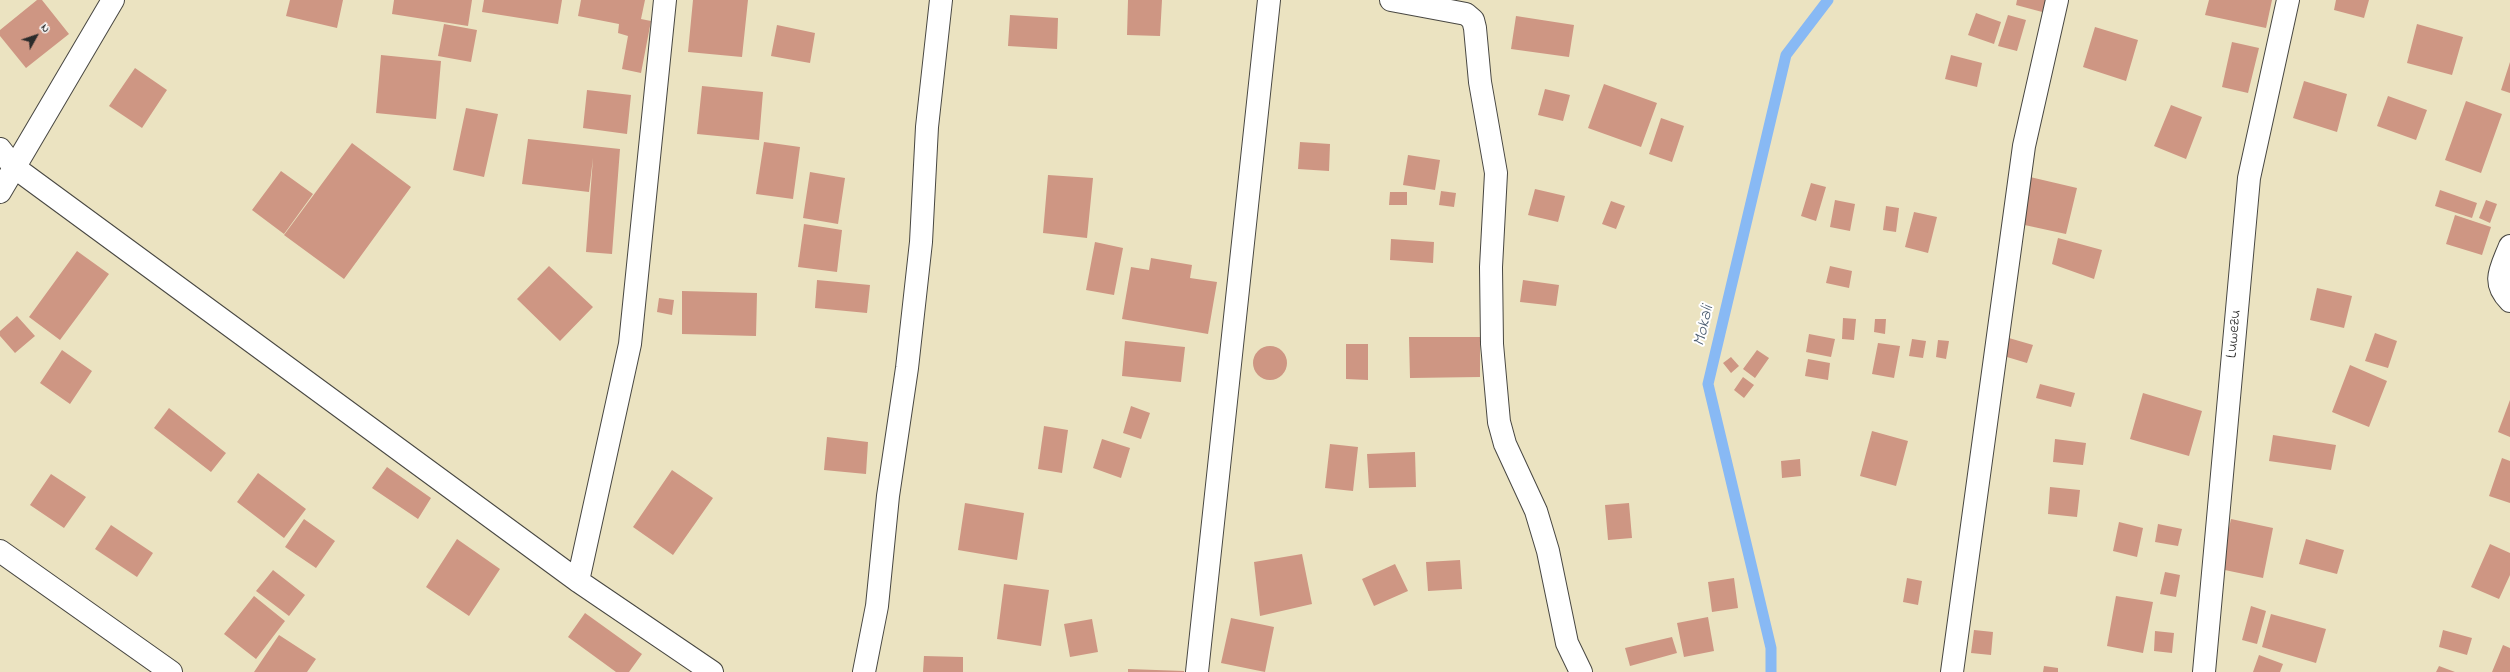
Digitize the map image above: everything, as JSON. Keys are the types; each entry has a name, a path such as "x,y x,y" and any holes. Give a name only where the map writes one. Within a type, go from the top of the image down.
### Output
{"street":[{"path":"0,192 113,0"},
{"path":"578,581 630,344 665,0"},
{"path":"864,672 877,606 888,496 910,337 921,242 927,127 941,0"},
{"path":"1197,672 1269,0"},
{"path":"1391,0 1466,14 1473,20 1480,82 1496,173 1491,267 1492,344 1499,422 1505,444 1536,511 1548,552 1567,643 1581,672"},
{"path":"1952,672 2024,146 2057,0"},
{"name":"Luwezu","path":"2204,672 2249,178 2288,0"},
{"path":"0,149 14,167 578,581 712,672"},
{"path":"2510,246 2499,276 2500,291 2510,301"},
{"path":"0,551 171,672"}],"building":[{"path":"37,0 42,0 69,34 26,68 0,36 0,30"},
{"path":"290,0 343,0 337,28 286,16"},
{"path":"394,0 472,0 468,26 392,14"},
{"path":"484,0 562,0 558,24 482,12"},
{"path":"581,0 645,0 641,19 651,21 641,73 622,69 628,36 618,33 619,24 578,16"},
{"path":"693,0 748,0 742,57 688,52"},
{"path":"1128,0 1162,0 1160,36 1127,35"},
{"path":"2017,0 2049,0 2046,13 2016,5"},
{"path":"2209,0 2272,0 2266,28 2205,15"},
{"path":"2336,0 2369,0 2364,18 2334,10"},
{"path":"1976,13 2001,22 1994,44 1968,35"},
{"path":"1010,15 1058,18 1057,49 1008,46"},
{"path":"2008,15 2026,20 2017,51 1998,46"},
{"path":"1516,16 1574,25 1569,57 1511,49"},
{"path":"444,24 477,30 471,62 438,56"},
{"path":"2417,24 2463,37 2452,75 2407,63"},
{"path":"777,25 815,33 810,63 771,56"},
{"path":"2095,27 2138,40 2126,81 2083,67"},
{"path":"2232,42 2259,48 2248,93 2222,87"},
{"path":"381,55 441,61 436,119 376,113"},
{"path":"1951,55 1982,63 1977,87 1945,79"},
{"path":"2510,62 2510,93 2501,90"},
{"path":"135,68 167,90 142,128 109,106"},
{"path":"2304,81 2347,94 2337,132 2293,118"},
{"path":"1604,84 1657,103 1641,147 1588,128"},
{"path":"702,86 763,92 759,140 697,134"},
{"path":"1545,89 1570,95 1563,121 1538,115"},
{"path":"587,90 631,95 627,134 583,128"},
{"path":"2388,96 2427,110 2416,140 2377,126"},
{"path":"2466,101 2502,114 2481,173 2445,160"},
{"path":"2171,105 2202,117 2186,159 2154,146"},
{"path":"466,108 498,114 484,177 453,170"},
{"path":"1661,118 1684,126 1672,162 1649,154"},
{"path":"528,139 620,149 612,254 586,252 593,158 589,192 522,184"},
{"path":"764,142 800,147 793,199 756,194"},
{"path":"1300,142 1330,144 1329,171 1298,169"},
{"path":"352,143 411,187 344,279 284,235"},
{"path":"1408,155 1440,160 1435,190 1403,185"},
{"path":"281,171 313,194 284,234 252,210"},
{"path":"810,172 845,178 838,224 803,218"},
{"path":"1048,175 1093,178 1087,238 1043,233"},
{"path":"2030,177 2077,188 2066,234 2020,224"},
{"path":"1811,183 1826,187 1816,221 1801,216"},
{"path":"1535,189 1565,196 1558,222 1528,215"},
{"path":"2440,190 2477,203 2472,218 2435,206"},
{"path":"1441,191 1456,193 1454,207 1439,205"},
{"path":"1390,192 1407,192 1407,205 1389,205"},
{"path":"1835,200 1855,204 1850,231 1830,227"},
{"path":"2486,200 2497,204 2490,223 2479,218"},
{"path":"1611,201 1625,206 1616,229 1602,224"},
{"path":"1886,206 1899,208 1896,232 1883,230"},
{"path":"1914,212 1937,217 1928,253 1905,247"},
{"path":"2455,215 2491,227 2482,255 2446,244"},
{"path":"804,224 842,230 837,272 798,267"},
{"path":"2058,238 2102,250 2094,279 2052,264"},
{"path":"1391,239 1434,242 1433,263 1390,260"},
{"path":"1095,242 1123,248 1114,295 1086,290"},
{"path":"77,251 109,274 60,340 29,317"},
{"path":"1151,258 1192,265 1190,278 1217,282 1208,334 1122,319 1131,267 1149,270"},
{"path":"549,266 593,307 560,341 517,299"},
{"path":"1830,266 1852,271 1849,288 1826,283"},
{"path":"817,280 870,285 867,313 815,308"},
{"path":"1523,280 1559,285 1556,306 1520,302"},
{"path":"2317,288 2352,296 2344,328 2310,320"},
{"path":"682,291 757,293 756,336 682,334"},
{"path":"659,298 674,300 672,315 657,312"},
{"path":"17,316 35,336 15,353 0,336 0,331"},
{"path":"1843,318 1856,319 1854,340 1842,339"},
{"path":"1875,319 1886,319 1885,334 1874,332"},
{"path":"2375,333 2397,341 2388,368 2365,361"},
{"path":"1809,334 1835,339 1831,357 1806,352"},
{"path":"2002,336 2033,345 2027,363 1997,354"},
{"path":"1409,337 1480,337 1480,377 1410,378"},
{"path":"1912,339 1926,341 1923,358 1909,356"},
{"path":"1938,340 1949,341 1946,359 1936,357"},
{"path":"1125,341 1185,347 1181,382 1122,376"},
{"path":"1878,343 1900,346 1894,378 1872,374"},
{"path":"1346,344 1368,344 1368,380 1346,379"},
{"path":"1273,346 1280,348 1285,353 1287,363 1285,373 1280,378 1267,380 1260,378 1255,373 1253,360 1255,353 1260,348"},
{"path":"62,350 92,371 70,404 40,383"},
{"path":"1757,350 1769,358 1755,378 1743,369"},
{"path":"1731,357 1739,366 1731,373 1723,363"},
{"path":"1808,359 1830,363 1828,380 1805,376"},
{"path":"2350,365 2387,381 2369,427 2332,412"},
{"path":"1743,377 1754,385 1744,398 1734,390"},
{"path":"2040,384 2075,393 2071,407 2036,398"},
{"path":"2143,393 2202,411 2189,456 2130,439"},
{"path":"2510,400 2510,437 2498,432"},
{"path":"1131,406 1150,413 1141,439 1123,433"},
{"path":"169,408 226,453 211,472 154,428"},
{"path":"1044,426 1068,430 1062,473 1038,469"},
{"path":"1872,431 1908,441 1896,486 1860,476"},
{"path":"2273,435 2336,445 2331,470 2269,461"},
{"path":"827,437 868,442 866,474 824,470"},
{"path":"1102,439 1130,448 1121,478 1093,468"},
{"path":"2055,439 2086,443 2083,465 2053,462"},
{"path":"1330,444 1358,447 1353,491 1325,488"},
{"path":"1415,452 1416,487 1369,488 1367,454"},
{"path":"2502,458 2510,461 2510,503 2489,496"},
{"path":"1800,459 1801,476 1782,478 1781,461"},
{"path":"387,467 431,498 418,519 372,488"},
{"path":"672,470 713,498 673,555 633,527"},
{"path":"258,473 306,509 284,538 237,502"},
{"path":"51,474 86,497 64,528 30,505"},
{"path":"2050,487 2080,490 2077,517 2048,514"},
{"path":"965,503 1024,513 1017,560 958,550"},
{"path":"1629,503 1632,538 1608,540 1605,505"},
{"path":"304,519 335,541 316,568 285,547"},
{"path":"2231,519 2273,528 2263,578 2220,569"},
{"path":"2119,522 2143,528 2137,557 2113,551"},
{"path":"2158,524 2182,529 2178,546 2155,542"},
{"path":"111,525 153,553 137,577 95,549"},
{"path":"457,539 500,569 469,616 426,587"},
{"path":"2306,539 2344,550 2337,574 2299,564"},
{"path":"2490,544 2510,553 2510,575 2499,599 2471,587"},
{"path":"1302,554 1312,604 1260,616 1254,562"},
{"path":"1460,560 1462,589 1428,591 1426,562"},
{"path":"1395,564 1408,591 1374,606 1362,579"},
{"path":"273,570 305,595 289,616 256,591"},
{"path":"2165,572 2180,575 2176,597 2160,594"},
{"path":"1734,578 1738,608 1712,612 1708,582"},
{"path":"1907,578 1922,581 1918,605 1903,602"},
{"path":"1004,584 1049,590 1041,646 997,639"},
{"path":"254,596 285,621 256,659 224,634"},
{"path":"2116,596 2153,602 2143,653 2107,646"},
{"path":"2251,606 2266,611 2257,644 2242,640"},
{"path":"585,613 642,654 629,672 616,672 568,637"},
{"path":"2271,614 2326,629 2316,663 2262,647"},
{"path":"1708,617 1714,651 1684,657 1677,623"},
{"path":"1231,618 1274,627 1265,672 1221,663"},
{"path":"1092,619 1098,652 1070,657 1064,624"},
{"path":"1974,630 1993,632 1991,655 1971,653"},
{"path":"2443,630 2472,638 2467,655 2439,647"},
{"path":"2155,631 2174,633 2172,653 2154,651"},
{"path":"279,635 316,659 307,672 254,672"},
{"path":"1672,637 1677,653 1630,666 1625,648"},
{"path":"2503,645 2510,648 2510,672 2492,672"},
{"path":"2259,655 2283,664 2280,672 2253,672"},
{"path":"924,656 963,657 963,672 923,672"},
{"path":"2044,666 2058,668 2058,672 2043,672"},
{"path":"2439,666 2455,672 2436,672"},
{"path":"1128,669 1184,671 1184,672 1128,672"}],"waterway":[{"name":"Mokali","path":"1771,672 1771,648 1708,384 1786,55 1828,0"}]}
